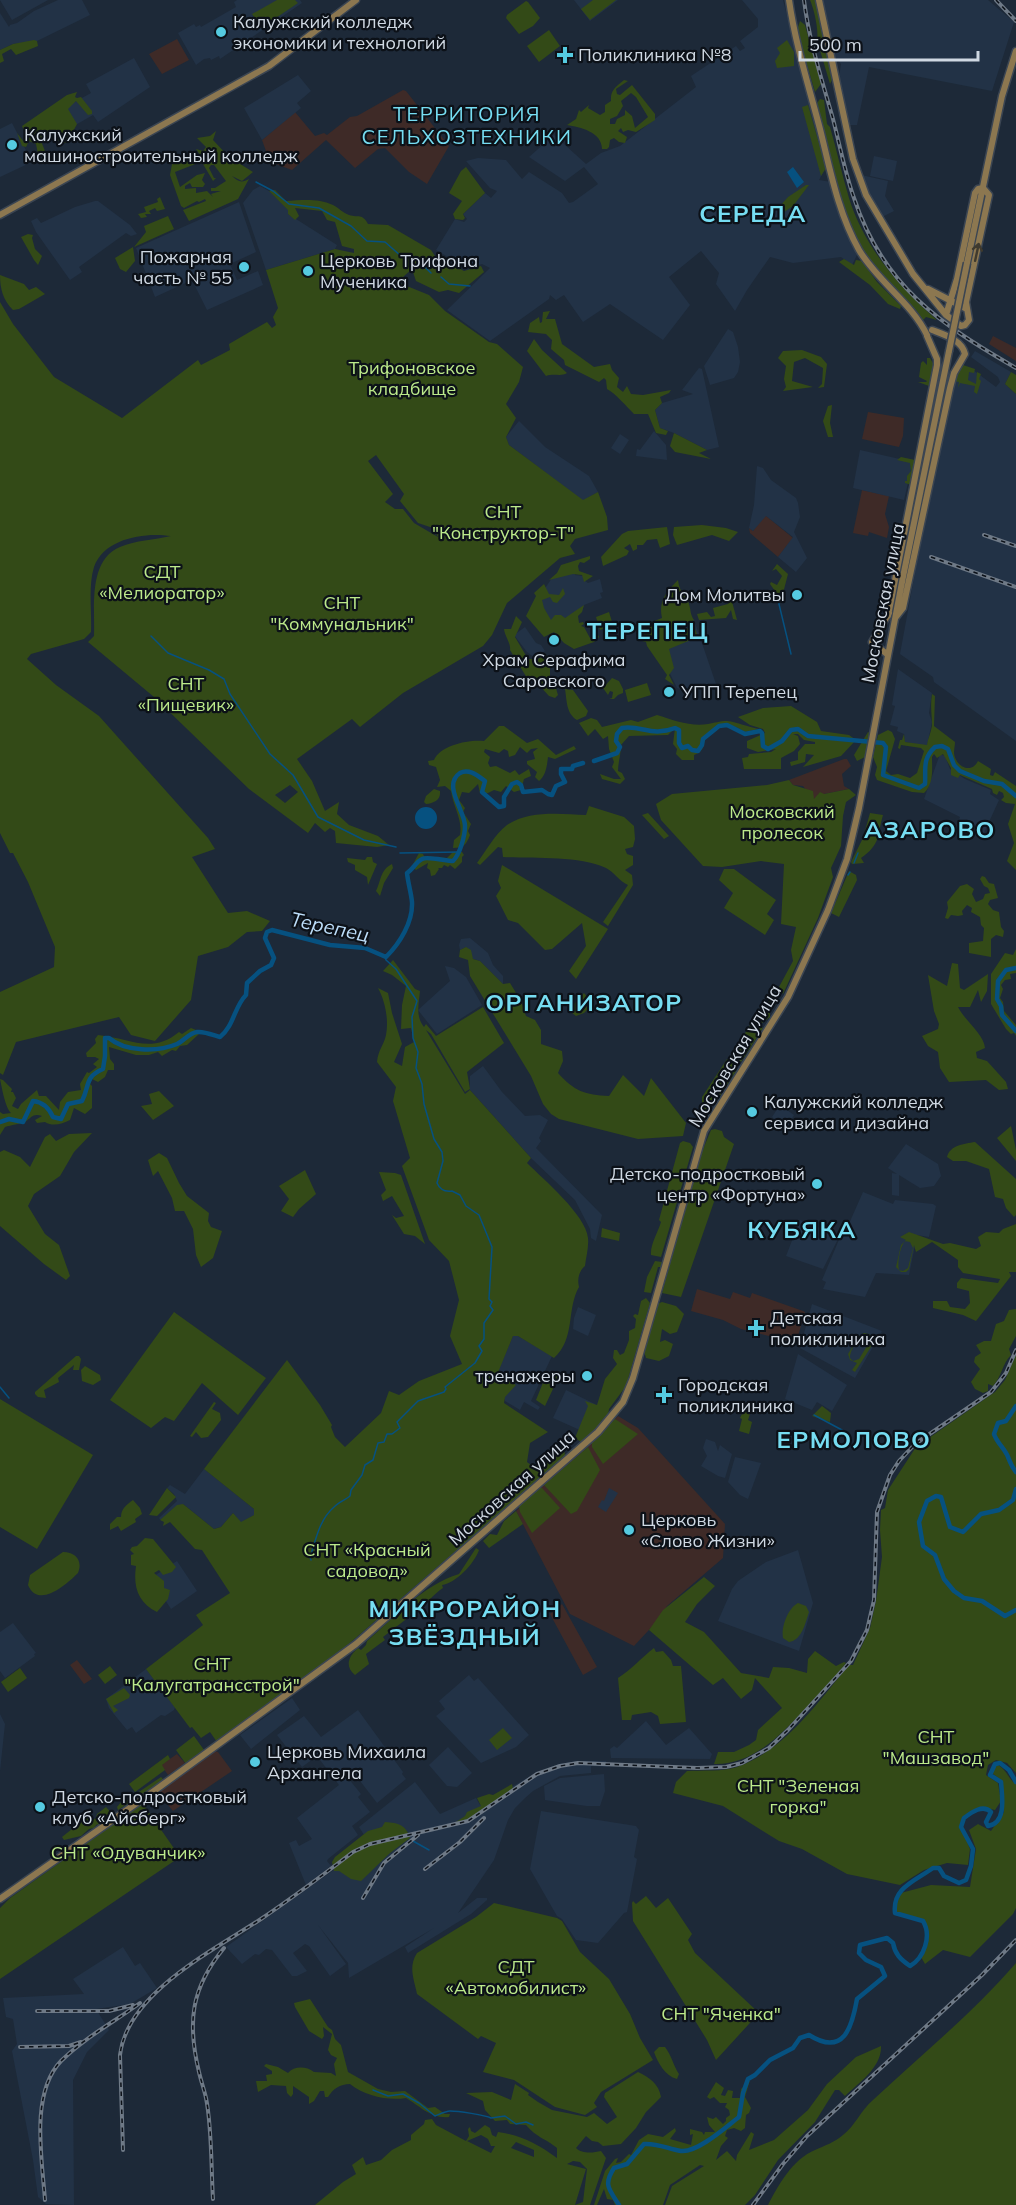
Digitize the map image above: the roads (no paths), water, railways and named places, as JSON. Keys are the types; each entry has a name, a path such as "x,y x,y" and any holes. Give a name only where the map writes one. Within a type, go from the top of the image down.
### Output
{"main road":[{"path":"0,216 269,66 356,0"},
{"path":"789,0 813,103 850,231 860,251 882,281 920,322 932,334 961,346 965,354 954,373 897,601 872,642 888,655"},
{"path":"819,0 853,159 866,195 913,274 946,315 961,326 969,320 966,302 989,195 984,180 978,185 975,193 946,315"},
{"name":"Московская улица","path":"0,1899 162,1786 356,1644 515,1506 614,1415 623,1402 633,1378 704,1131 770,1030 800,973 847,859 876,722 897,601 984,180 1002,96 1016,51"},
{"path":"975,193 978,189 983,188 989,195"},
{"path":"924,286 967,309"},
{"path":"897,601 938,364 932,334"}],"water":[{"path":"793,167 804,182 797,188 787,172"},
{"path":"426,807 434,810 437,818 434,826 426,829 418,826 415,818 418,810"}],"waterway":[{"path":"256,182 273,191 289,204 319,208 351,226 367,241 385,242 401,256 411,257 421,263 431,273"},
{"path":"441,277 449,284 470,286"},
{"path":"778,600 791,654"},
{"path":"151,636 168,653 209,670 224,679 230,694 270,754 293,775 318,817 364,840 396,847"},
{"name":"Терепец","path":"594,761 617,753 620,747 616,741 617,734 622,728 653,731 675,728 679,730 679,743 682,748 688,746 698,751 703,739 719,726 727,725 745,734 760,731 763,746 768,749 782,741 791,730 798,729 808,736 883,743 886,747 883,775 919,788 925,784 925,764 928,756 935,747 942,746 948,749 954,765 960,771 984,781 1002,784 1016,796"},
{"name":"Терепец","path":"0,1122 9,1119 23,1122 33,1101 45,1106 53,1117 61,1119 68,1104 82,1101 90,1079 103,1069 105,1038 124,1046 151,1049 169,1047 197,1032 220,1037 225,1033 246,995 247,983 271,965 274,958 265,938 267,932 272,930 330,945 365,948 386,957 401,939 412,910 407,873 424,858 453,861 460,849 465,826 453,784 460,773 470,772 485,781 482,792 499,807 504,806 504,797 512,784 517,782 521,785 523,792 542,790 552,795 556,786 565,782 561,769 572,769 573,766 583,763"},
{"path":"400,853 459,852"},
{"path":"854,863 858,853"},
{"path":"311,1560 309,1555 311,1555 325,1517 336,1505 350,1496 365,1465 373,1460 378,1443 384,1442 387,1434 392,1434 400,1428 397,1422 418,1401 444,1392 445,1387 475,1363 482,1351 479,1346 484,1339 484,1323 493,1310 489,1299 492,1247 479,1215 466,1206 460,1195 443,1190 437,1183 443,1161 442,1152 434,1139 424,1104 422,1084 416,1068 418,1052 413,1038 412,1017 417,1001 396,969 385,957"},
{"name":"Терепец","path":"1016,968 1006,970 998,981 997,999 1002,1015 1016,1031"},
{"path":"0,1387 9,1398"},
{"name":"Терепец","path":"1016,1406 1006,1421 998,1423 994,1434 1016,1472"},
{"path":"814,1415 842,1430 844,1437"},
{"name":"Терепец","path":"1016,1489 1013,1500 999,1510 981,1514 963,1532 950,1527 941,1497 936,1496 927,1501 919,1522 923,1546 935,1555 944,1579 954,1591 964,1598 982,1601 1005,1616 1016,1610"},
{"path":"619,2205 609,2187 611,2174 614,2168 627,2164 644,2144 681,2151 688,2151 703,2144 739,2117 748,2079 770,2060 793,2048 800,2038 809,2035 831,2043 844,2036 852,2020 857,1999 885,1976 881,1967 866,1960 859,1953 860,1945 887,1938 893,1943 903,1961 910,1966 919,1958 927,1940 926,1927 923,1921 895,1913 897,1897 906,1886 933,1868 939,1868 944,1876 959,1883 966,1880 973,1849 961,1827 964,1818 970,1813 985,1809 991,1812 986,1822 988,1826 998,1820 1002,1808 1001,1782 990,1775 995,1764 1000,1763 1009,1770 1016,1782"},
{"path":"413,1841 429,1850"},
{"path":"373,2090 388,2096 403,2094 435,2116 454,2111 491,2118 505,2116 516,2124 526,2122 533,2125"}],"railway":[{"path":"804,0 812,45 851,189 866,229 881,256 917,300 963,335 1016,368"},
{"path":"996,0 1016,21"},
{"path":"984,535 1016,546"},
{"path":"931,557 1016,587"},
{"path":"123,2150 120,2055 126,2033 138,2012 176,1975 273,1911 353,1852 370,1844 468,1821 537,1774 560,1766 578,1763 726,1767 742,1763 769,1748 851,1661 867,1630 874,1600 877,1512 890,1475 915,1444 991,1392 1006,1373 1016,1350"},
{"path":"425,1869 460,1842 484,1818"},
{"path":"363,1898 384,1863 418,1835"},
{"path":"753,2205 807,2136 982,1975 1016,1940"},
{"path":"213,2199 209,2122 206,2098 195,2054 193,2021 198,1992 204,1977 224,1948"},
{"path":"45,2200 40,2127 45,2090 51,2074 61,2061 79,2045 140,2003"},
{"path":"37,2011 109,2011 133,2005"},
{"path":"20,2047 69,2046 81,2042"}],"place":[{"name":"Калужский колледж экономики и технологий","path":"221,32"},
{"name":"Поликлиника №8","path":"565,55"},
{"name":"Калужский машиностроительный колледж","path":"12,145"},
{"name":"Пожарная часть № 55","path":"244,267"},
{"name":"Церковь Трифона Мученика","path":"308,271"},
{"name":"Дом Молитвы","path":"797,595"},
{"name":"Храм Серафима Саровского","path":"554,640"},
{"name":"УПП Терепец","path":"669,692"},
{"name":"Калужский колледж сервиса и дизайна","path":"752,1112"},
{"name":"Детско-подростковый центр «Фортуна»","path":"817,1184"},
{"name":"Детская поликлиника","path":"756,1328"},
{"name":"тренажеры","path":"587,1376"},
{"name":"Городская поликлиника","path":"664,1395"},
{"name":"Церковь «Слово Жизни»","path":"629,1530"},
{"name":"Церковь Михаила Архангела","path":"255,1762"},
{"name":"Детско-подростковый клуб «Айсберг»","path":"40,1807"}],"district":[{"name":"ТЕРРИТОРИЯ СЕЛЬХОЗТЕХНИКИ","path":"467,126"},
{"name":"СЕРЕДА","path":"753,214"},
{"name":"ТЕРЕПЕЦ","path":"648,631"},
{"name":"АЗАРОВО","path":"930,830"},
{"name":"ОРГАНИЗАТОР","path":"584,1003"},
{"name":"КУБЯКА","path":"802,1230"},
{"name":"ЕРМОЛОВО","path":"854,1440"},
{"name":"МИКРОРАЙОН ЗВЁЗДНЫЙ","path":"465,1623"}],"park label":[{"name":"Трифоновское кладбище","path":"412,378"},
{"name":"СНТ \"Конструктор-Т\"","path":"503,522"},
{"name":"СДТ «Мелиоратор»","path":"162,582"},
{"name":"СНТ \"Коммунальник\"","path":"342,613"},
{"name":"СНТ «Пищевик»","path":"186,694"},
{"name":"Московский пролесок","path":"782,822"},
{"name":"СНТ «Красный садовод»","path":"367,1560"},
{"name":"СНТ \"Калугатрансстрой\"","path":"212,1674"},
{"name":"СНТ \"Машзавод\"","path":"936,1747"},
{"name":"СНТ \"Зеленая горка\"","path":"798,1796"},
{"name":"СНТ «Одуванчик»","path":"128,1853"},
{"name":"СДТ «Автомобилист»","path":"516,1977"},
{"name":"СНТ \"Яченка\"","path":"721,2014"}]}
